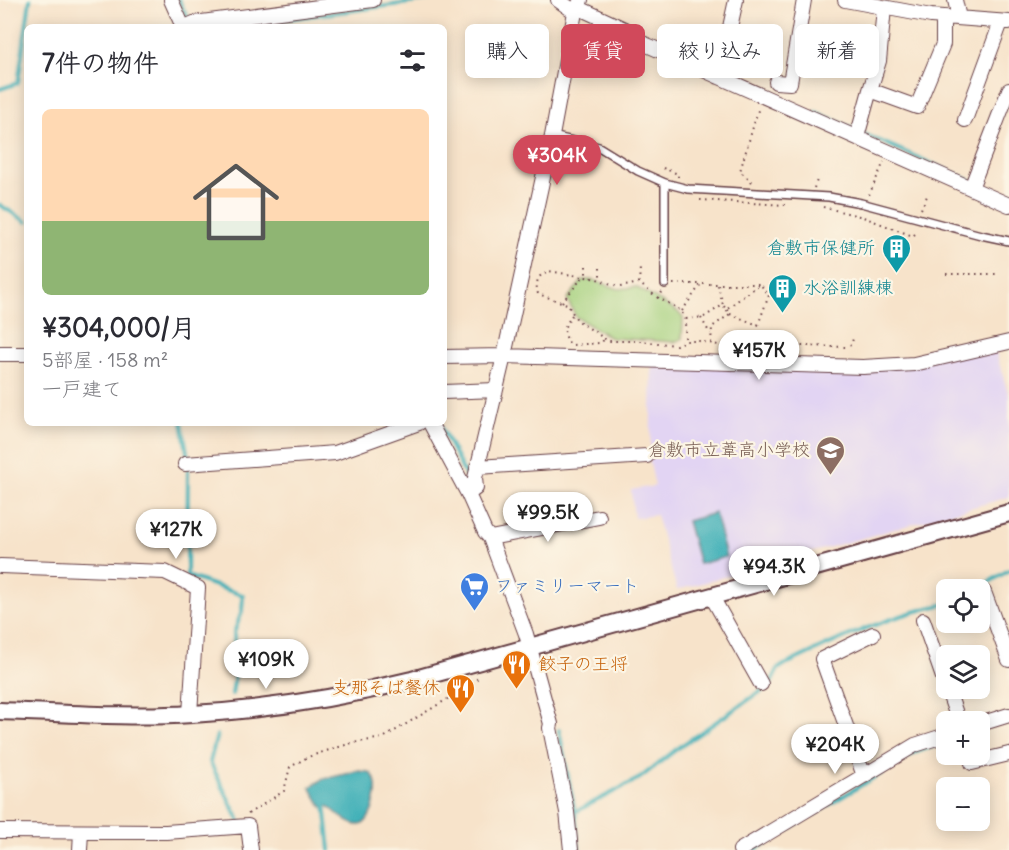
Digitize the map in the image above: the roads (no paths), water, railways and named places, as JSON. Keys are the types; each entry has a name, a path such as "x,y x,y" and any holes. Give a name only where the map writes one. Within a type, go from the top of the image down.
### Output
{"street":[{"path":"171,0 187,24"},
{"path":"198,24 296,5 373,0"},
{"path":"558,0 578,6 633,33 638,41 657,48"},
{"path":"731,24 736,0"},
{"path":"776,82 790,83 804,0"},
{"path":"845,0 943,17 1005,22 965,120"},
{"path":"956,0 959,18"},
{"path":"471,492 504,356 578,6"},
{"path":"858,133 879,61 884,8"},
{"path":"870,90 918,107 943,44 943,17"},
{"path":"729,78 763,96 858,133 889,152 973,184 1009,205"},
{"path":"973,184 1009,90"},
{"path":"447,357 504,356 863,367 914,364 1009,342"},
{"path":"0,354 24,354"},
{"path":"447,392 496,390"},
{"path":"185,464 336,453 411,426"},
{"path":"432,426 471,492 529,646 551,724 572,850"},
{"path":"477,467 647,456"},
{"path":"0,711 137,716 190,714 258,709 365,692 1009,513"},
{"path":"490,538 599,517"},
{"path":"0,566 165,572 198,588 190,714"},
{"path":"712,597 761,684"},
{"path":"990,608 1009,660"},
{"path":"923,620 936,656"},
{"path":"864,776 822,659 873,634"},
{"path":"990,721 1009,715"},
{"path":"740,850 915,746 936,739"},
{"path":"990,758 1009,754"},
{"path":"0,831 166,832 244,827 251,850"},
{"path":"81,832 81,850"}],"lane":[{"path":"552,136 599,147 638,171 665,183 706,191 829,197 1009,241"},
{"path":"665,183 665,284"}],"water":[{"path":"715,513 726,557 699,564 687,521"},
{"path":"359,771 369,772 373,776 376,791 369,817 365,822 356,825 328,806 322,807 310,787 323,779"}],"waterway":[{"path":"27,24 30,0"},
{"path":"179,0 189,21"},
{"path":"251,24 431,0"},
{"path":"0,89 18,83 24,42"},
{"path":"816,112 856,130"},
{"path":"862,133 971,181"},
{"path":"0,205 24,220"},
{"path":"183,426 188,458"},
{"path":"441,426 470,484"},
{"path":"188,469 187,576 243,595 242,611 234,633 235,675 232,694"},
{"path":"990,582 1009,570"},
{"path":"575,812 640,778 678,748 770,685 778,669 784,665 883,622 936,606"},
{"path":"559,730 575,812 579,850"},
{"path":"217,735 210,762 240,822"},
{"path":"754,850 916,752 936,745"},
{"path":"325,804 330,850"}],"place":[{"name":"倉敷市保健所","path":"896,274"},
{"name":"水浴訓練棟","path":"782,314"},
{"name":"倉敷市立葦高小学校","path":"831,476"},
{"name":"ファミリーマート","path":"474,612"},
{"name":"餃子の王将","path":"517,690"},
{"name":"支那そば餐休","path":"461,714"}]}
